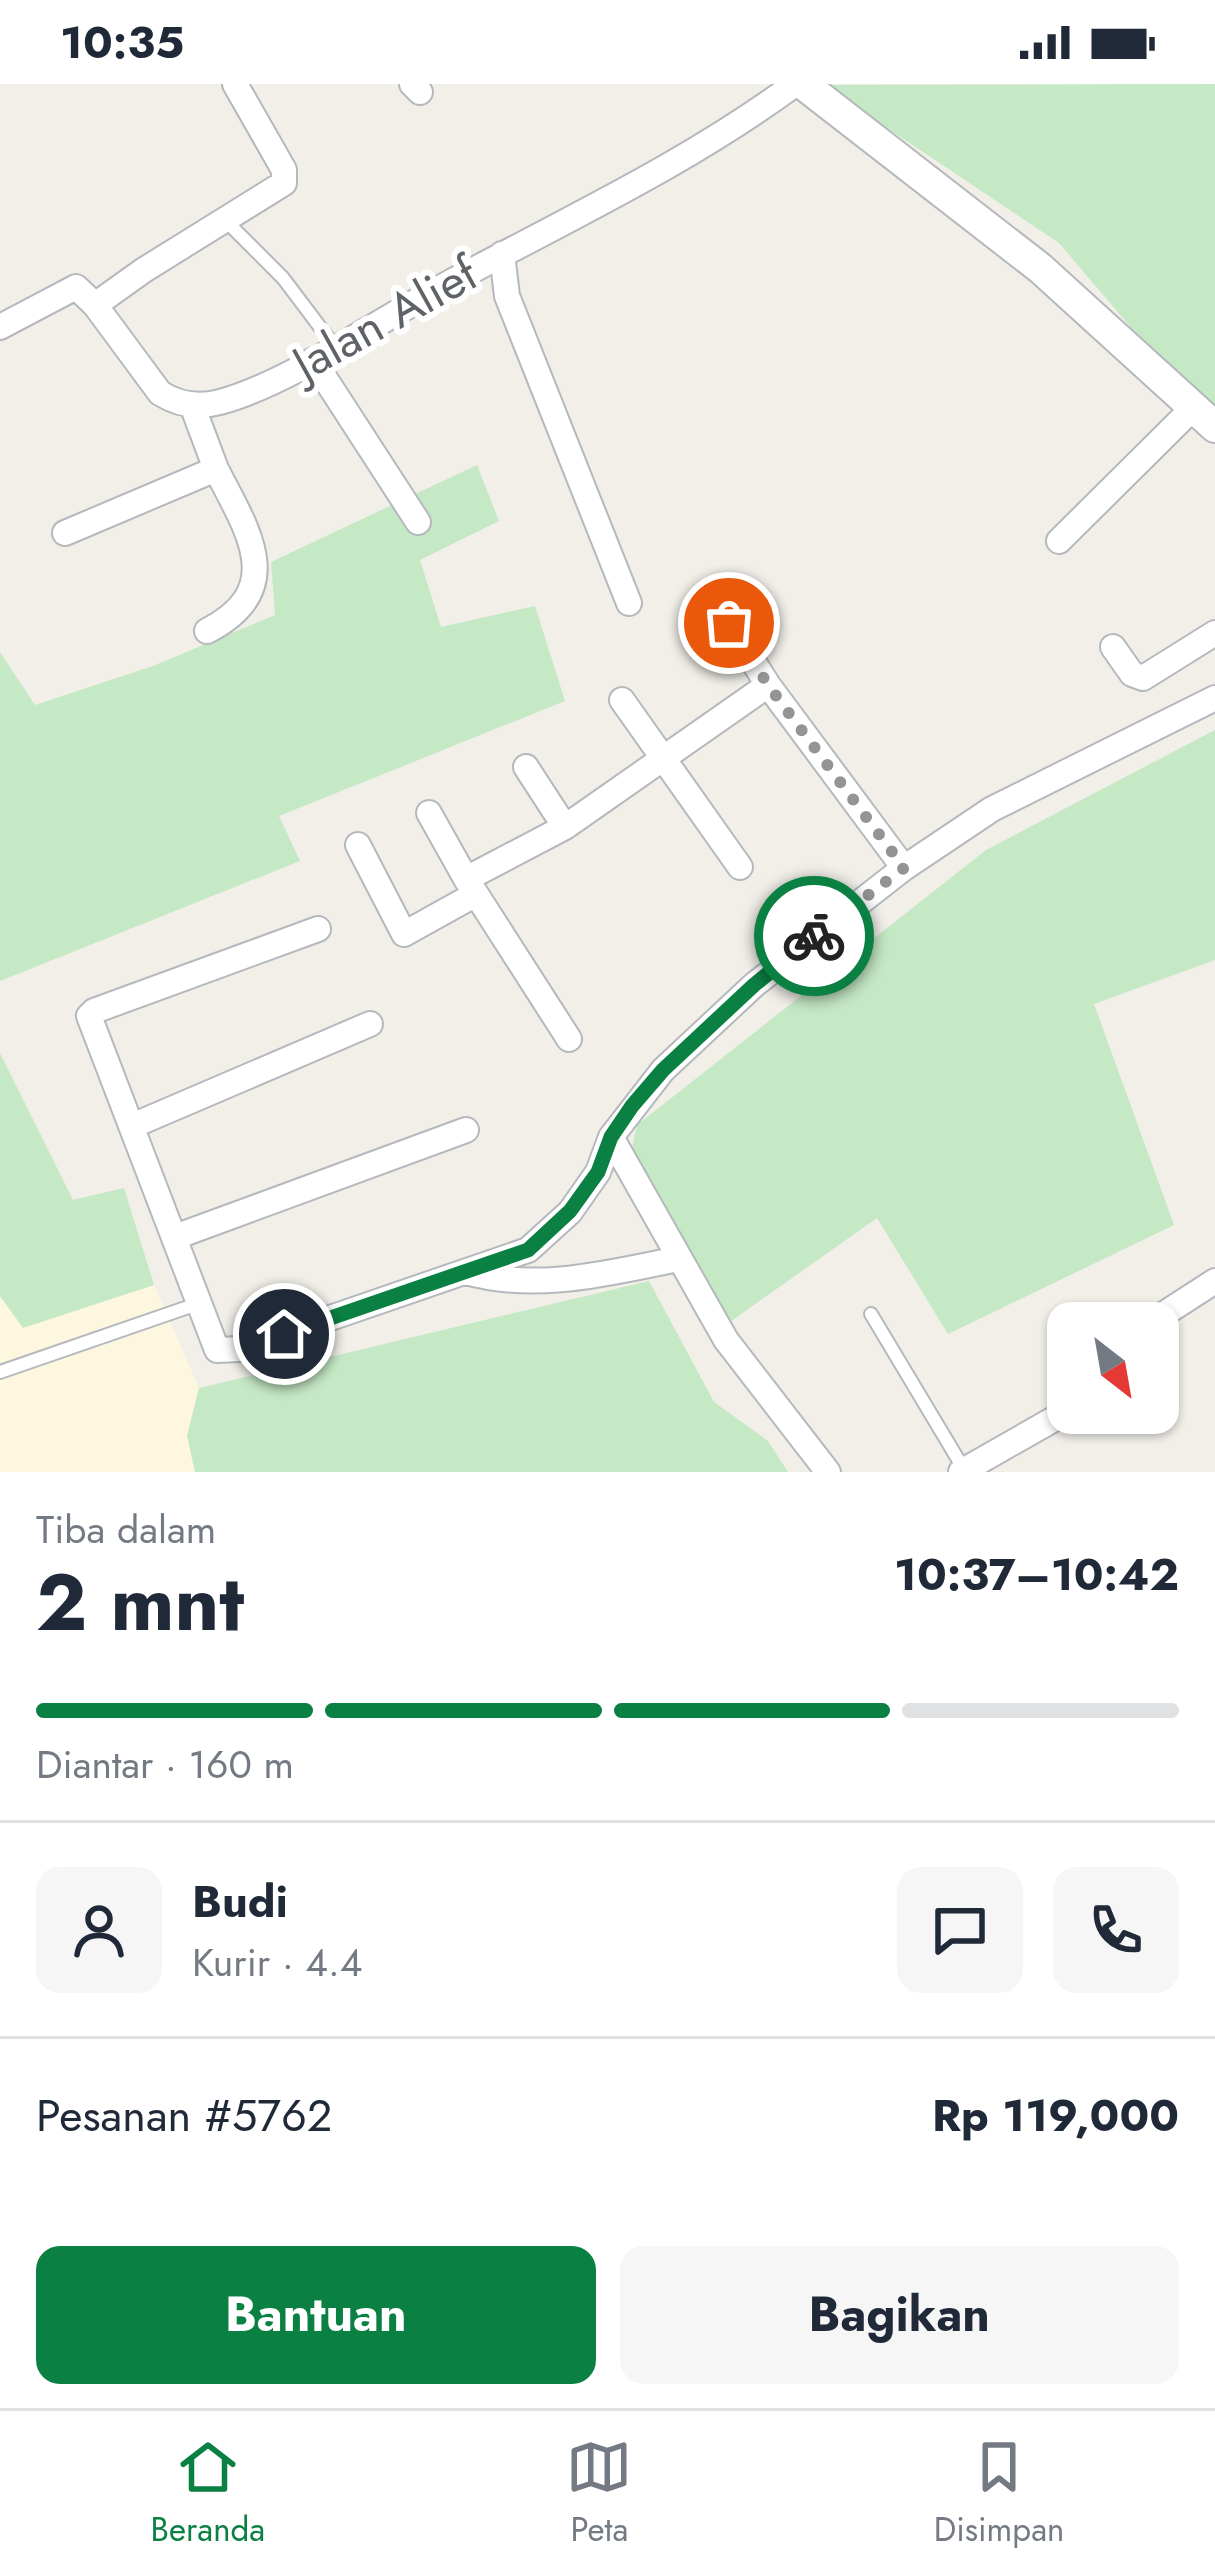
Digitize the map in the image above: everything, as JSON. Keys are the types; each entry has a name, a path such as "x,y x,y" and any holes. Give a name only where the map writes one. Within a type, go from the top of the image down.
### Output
{"street":[{"path":"95,305 280,187 286,177 235,84"},
{"path":"799,84 1040,268 1204,417 1059,541"},
{"name":"Jalan Alief","path":"192,405 227,400 324,353 707,145 799,84"},
{"path":"502,254 507,296 629,603"},
{"path":"0,327 76,287 95,305 160,393 192,405 216,470 254,546 256,568 235,616 207,631"},
{"path":"324,353 418,522"},
{"path":"65,533 216,470"},
{"path":"729,623 768,685 904,868"},
{"path":"1113,647 1137,679 1214,635"},
{"path":"358,845 404,934 768,685"},
{"path":"319,929 94,1010 89,1023 197,1304 217,1350 224,1352 528,1250 570,1211 598,1172 611,1137 663,1070 754,985 904,868 992,809 1215,698"},
{"path":"622,700 740,867"},
{"path":"526,767 565,827"},
{"path":"428,812 569,1040"},
{"path":"132,1126 370,1024"},
{"path":"175,1238 466,1130"},
{"path":"611,1137 726,1340 828,1472"},
{"path":"464,1271 493,1280 568,1281 679,1259"},
{"path":"1179,1304 1215,1281"},
{"path":"963,1472 1047,1423"}],"lane":[{"path":"225,220 283,278 324,353"},
{"path":"0,1372 197,1304"},
{"path":"871,1314 963,1472"}],"shaded area":[{"path":"154,1285 199,1388 187,1436 195,1472 0,1472 0,1296 24,1327"}],"green space":[{"path":"1215,84 1215,413 1180,385 1059,243 823,85"},
{"path":"477,465 499,521 420,560 441,627 535,606 565,701 279,816 300,861 0,981 0,652 35,705 153,666 275,615 271,562"},
{"path":"1215,730 1215,960 1094,1004 1174,1225 948,1334 877,1218 727,1324 628,1165 637,1125 986,850"},
{"path":"0,1053 73,1200 124,1188 154,1285 23,1328 0,1296"},
{"path":"649,1281 714,1402 768,1441 788,1472 195,1472 187,1436 199,1388"}],"way so far":[{"path":"729,623 768,685 904,868 814,936"}],"route":[{"path":"284,1334 528,1250 570,1211 598,1172 611,1137 663,1070 814,936"}]}
